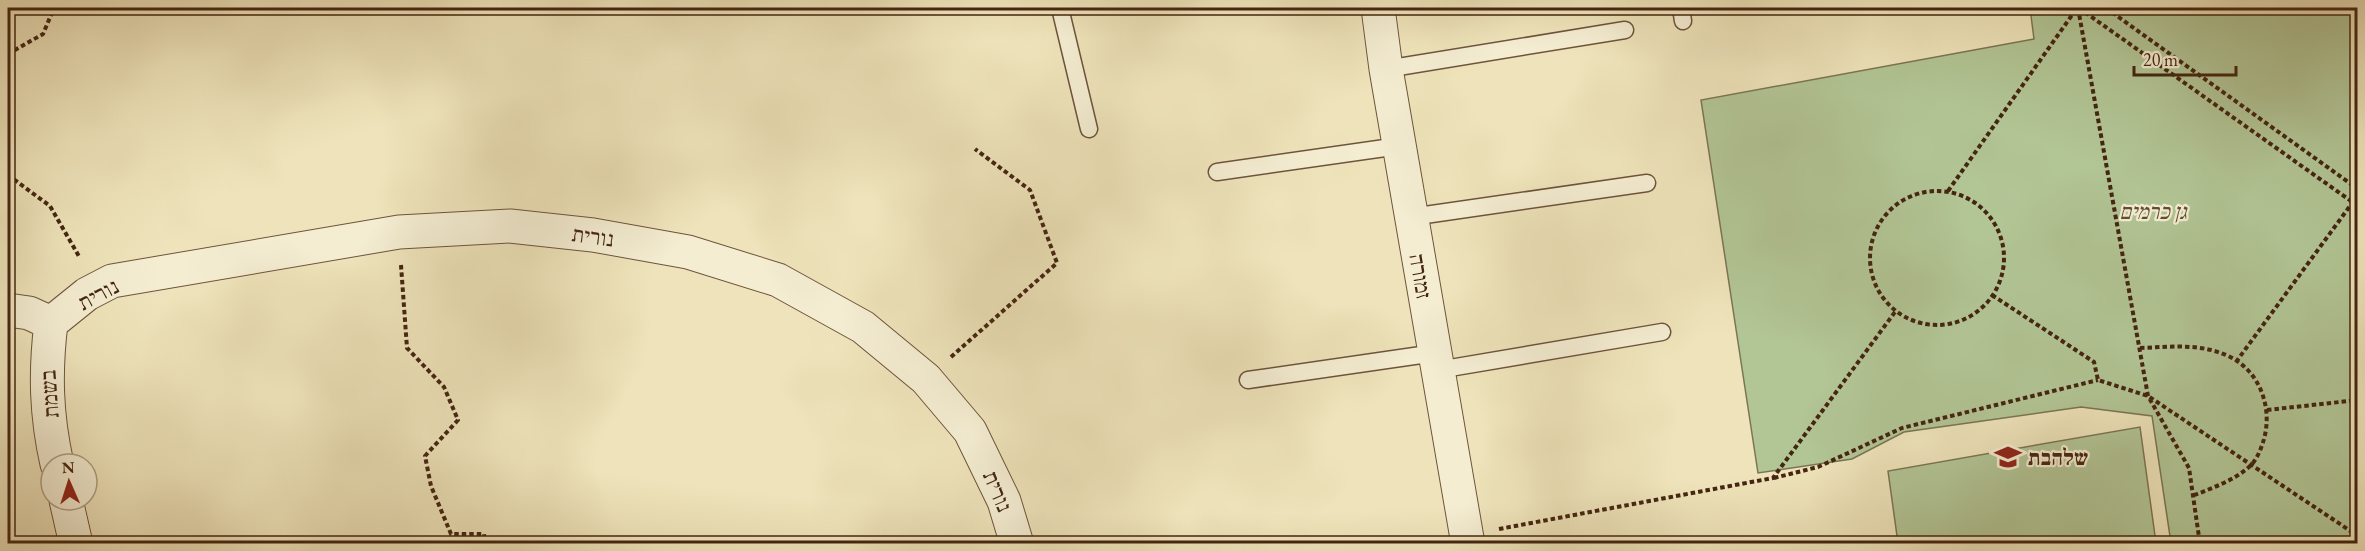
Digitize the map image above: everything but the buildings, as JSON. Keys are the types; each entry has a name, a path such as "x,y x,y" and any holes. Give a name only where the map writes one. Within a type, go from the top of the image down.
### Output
{"street":[{"name":"זמורה","path":"1378,8 1386,69 1467,539"},
{"name":"נורית","path":"51,323 87,294 112,281 399,232 510,226 593,235 688,252 778,280 863,327 926,380 970,431 1004,501 1017,543"},
{"path":"8,310 28,313 51,323"},
{"name":"בשמת","path":"51,323 46,364 46,396 55,452"},
{"path":"69,512 76,543"}],"lane":[{"path":"1060,8 1089,129"},
{"path":"1386,69 1625,30"},
{"path":"1216,172 1399,146"},
{"path":"1411,217 1647,183"},
{"path":"1248,380 1436,362 1662,332"}],"path":[{"path":"8,54 43,34 54,8"},
{"path":"1948,191 2078,8"},
{"path":"2078,8 2358,206"},
{"path":"2078,8 2148,396 2189,468 2200,543"},
{"path":"2106,8 2358,189"},
{"path":"926,380 1057,263 1030,190 975,149"},
{"path":"8,175 50,206 98,289"},
{"path":"1935,190 1948,191 1970,199 1989,214 2001,234 2005,258 2001,281 1992,295 1983,309 1963,321 1940,326 1916,323 1895,312 1879,294 1870,272 1869,249 1876,226 1891,208 1911,195 1935,190"},
{"path":"2236,362 2358,195"},
{"path":"399,232 407,348 444,387 458,420 424,456 431,486 451,534 484,534 485,543"},
{"path":"1992,295 2094,362 2098,380"},
{"path":"1773,478 1895,312"},
{"path":"2140,348 2196,346 2228,355 2252,374 2266,400 2268,424 2251,466 2230,480 2192,496"},
{"path":"1467,539 1818,467 1902,428 2098,380 2148,396 2358,536"},
{"path":"2267,410 2358,399"}],"green space":[{"name":"גן כרמים","path":"2030,8 2357,8 2357,543 2171,543 2152,416 2081,407 1904,432 1852,459 1758,473 1701,100 2034,39"},
{"path":"2140,427 2156,543 1898,543 1888,471"}],"place":[{"name":"שלהבת","path":"2008,457"}]}
